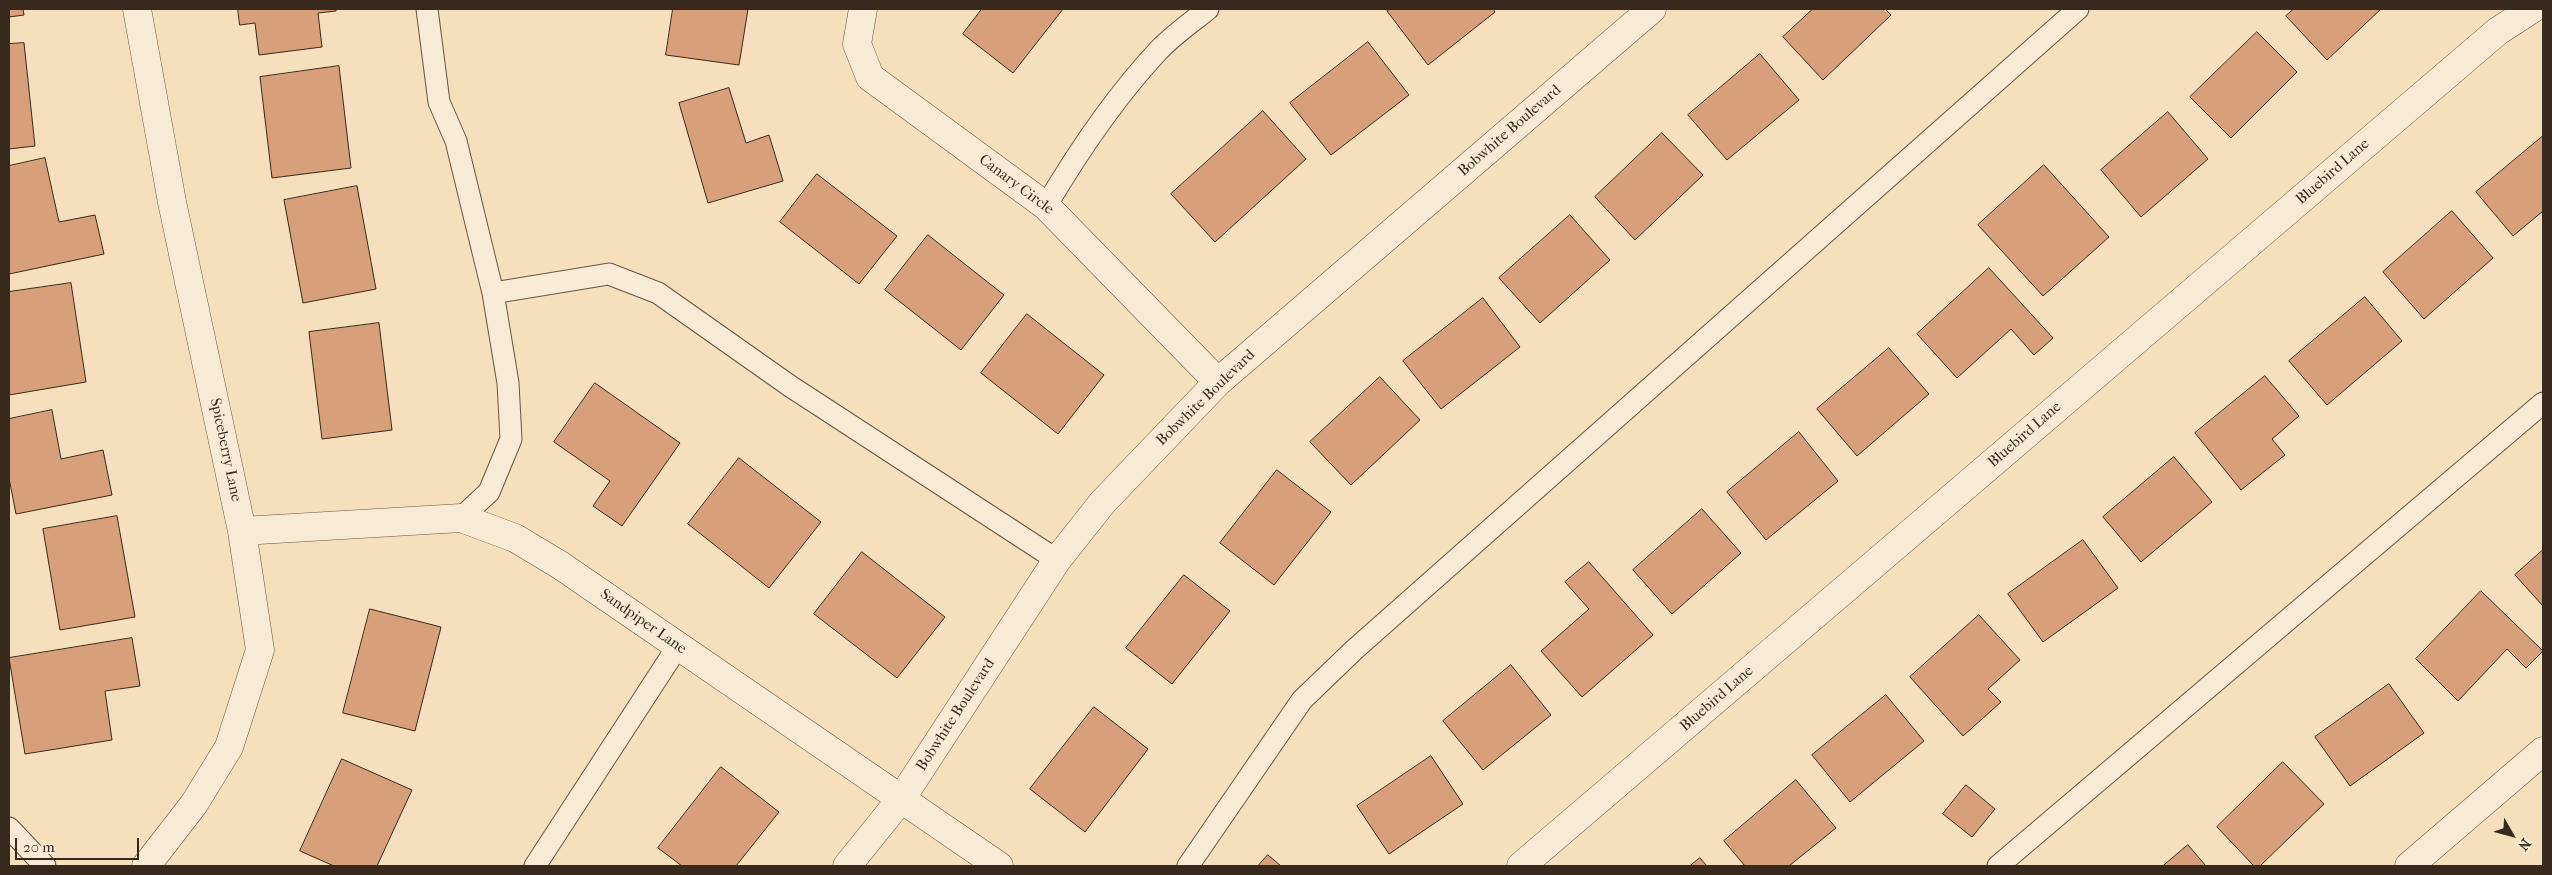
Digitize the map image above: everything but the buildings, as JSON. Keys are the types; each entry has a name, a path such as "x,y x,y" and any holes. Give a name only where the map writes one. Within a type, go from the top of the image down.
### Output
{"street":[{"name":"Spiceberry Lane","path":"136,9 172,202 242,530 260,650 229,747 194,804 146,866"},
{"name":"Canary Circle","path":"863,9 857,44 870,77 1046,206 1218,382"},
{"name":"Bobwhite Boulevard","path":"847,866 901,799 1057,560 1103,502 1218,382 1652,9"},
{"name":"Bluebird Lane","path":"1521,866 2498,31 2532,9"},
{"name":"Sandpiper Lane","path":"242,530 461,518 515,538 560,565 999,866"},
{"path":"2408,866 2543,751"}],"lane":[{"path":"427,9 439,102 456,141 493,292 508,383 511,439 489,492 461,518"},
{"path":"1046,206 1073,161 1159,50 1208,9"},
{"path":"1188,866 1302,700 1354,650 2078,9"},
{"path":"493,292 609,274 658,293 790,386 1057,560"},
{"path":"1998,866 2543,403"},
{"path":"535,866 678,646"},
{"path":"9,828 45,866"}]}
